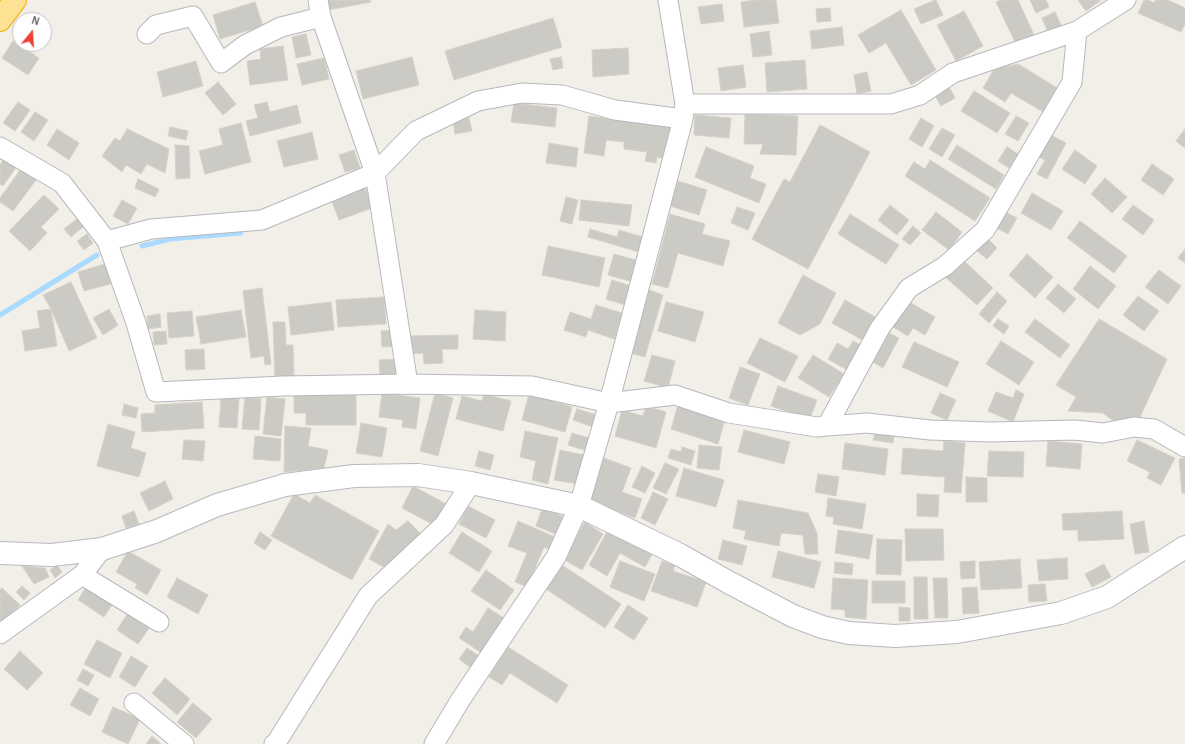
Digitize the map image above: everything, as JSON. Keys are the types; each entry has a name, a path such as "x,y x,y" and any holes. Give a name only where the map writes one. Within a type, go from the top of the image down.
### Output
{"highway":[{"path":"0,20 15,0"}],"street":[{"path":"434,744 461,699 556,557 579,506 609,403 684,112 668,0"},
{"path":"107,241 151,229 262,220 375,173 416,131 478,100 522,93 562,94 615,110 684,112 891,104 920,95 953,73 1077,31 1126,0"},
{"path":"147,34 156,25 193,16 221,63 245,45 320,8 375,173 408,384"},
{"path":"827,426 880,328 909,288 944,266 985,230 1072,82 1077,31"},
{"path":"0,147 62,183 107,241 136,323 156,392 283,386 408,384 532,386 609,403 675,396 730,413 817,427 867,423 930,430 991,432 1075,430 1103,433 1134,427 1154,429 1185,447"},
{"path":"0,553 52,555 102,549 157,531 217,505 285,484 354,476 418,475 472,483 579,506 680,555 793,616 822,627 849,633 895,636 957,632 1061,613 1107,597 1185,546"},
{"path":"274,744 368,596 444,525 472,483"},
{"path":"0,634 82,575 102,549"},
{"path":"82,575 159,622"},
{"path":"134,704 184,744"}],"building":[{"path":"325,0 370,0 371,2 328,10"},
{"path":"776,0 779,23 744,27 741,2"},
{"path":"935,0 943,15 921,24 914,9"},
{"path":"1001,0 1018,0 1034,35 1016,44 996,2"},
{"path":"1030,0 1046,0 1049,7 1036,13"},
{"path":"1078,0 1101,0 1086,11"},
{"path":"1144,0 1155,3 1155,0 1168,0 1185,8 1185,24 1181,32 1138,13"},
{"path":"255,2 263,26 220,39 213,15"},
{"path":"722,4 724,21 701,24 698,7"},
{"path":"830,8 831,21 817,22 816,9"},
{"path":"901,10 936,70 911,85 886,43 869,53 858,35"},
{"path":"964,11 983,46 956,61 937,25"},
{"path":"1055,12 1062,27 1048,32 1042,18"},
{"path":"553,18 562,47 454,80 445,51"},
{"path":"842,27 844,45 812,49 810,31"},
{"path":"769,31 772,55 753,57 750,34"},
{"path":"306,34 311,55 296,58 292,37"},
{"path":"12,43 12,52 30,52 39,58 28,75 2,58"},
{"path":"283,46 288,80 250,85 247,61 261,59 260,49"},
{"path":"628,48 629,74 593,77 592,50"},
{"path":"412,57 419,85 363,99 356,71"},
{"path":"561,57 563,68 553,70 550,59"},
{"path":"324,58 329,79 302,85 297,64"},
{"path":"805,60 807,89 767,92 765,63"},
{"path":"196,61 203,86 163,97 157,72"},
{"path":"1018,64 1059,89 1045,113 1011,93 1005,102 983,88 994,69"},
{"path":"743,65 746,87 721,91 718,68"},
{"path":"867,72 871,91 857,94 854,75"},
{"path":"218,82 236,104 223,115 205,93"},
{"path":"949,87 955,98 941,106 935,96"},
{"path":"974,91 1010,113 997,133 961,111"},
{"path":"18,102 30,110 15,131 3,123"},
{"path":"267,102 270,112 297,105 301,123 250,136 246,121 258,118 254,105"},
{"path":"514,103 557,108 555,127 511,122"},
{"path":"35,112 48,120 34,141 21,132"},
{"path":"745,114 798,116 796,155 760,154 763,144 744,144"},
{"path":"695,115 731,118 729,138 694,135"},
{"path":"589,116 672,127 668,159 657,157 656,163 645,161 647,152 624,149 624,142 606,140 604,156 584,153"},
{"path":"1016,116 1029,123 1018,141 1005,134"},
{"path":"469,118 472,131 455,134 453,120"},
{"path":"921,118 934,126 922,147 909,139"},
{"path":"241,123 251,162 205,174 199,151 223,145 219,129"},
{"path":"820,125 870,152 808,269 752,239 784,179 790,182"},
{"path":"170,127 188,131 186,140 168,136"},
{"path":"942,128 955,135 942,157 929,149"},
{"path":"57,129 79,143 69,160 47,145"},
{"path":"127,129 169,149 165,173 147,164 141,174 126,165 122,172 102,156 115,138 120,141"},
{"path":"1185,129 1185,148 1176,141"},
{"path":"312,132 318,159 284,167 277,141"},
{"path":"1049,134 1066,143 1047,179 1037,174 1045,160 1037,156"},
{"path":"549,143 578,148 576,167 546,163"},
{"path":"175,145 189,146 190,178 176,179"},
{"path":"957,145 1004,175 996,189 948,159"},
{"path":"706,147 754,166 750,178 766,184 759,203 695,177"},
{"path":"1007,147 1018,154 1009,168 998,161"},
{"path":"354,150 360,168 345,172 339,155"},
{"path":"1075,150 1097,166 1085,184 1062,169"},
{"path":"5,157 17,166 3,186 0,184 0,165"},
{"path":"930,160 990,198 975,221 905,176 914,162 925,169"},
{"path":"1152,164 1174,179 1163,195 1141,180"},
{"path":"21,169 36,180 13,211 0,202 0,198"},
{"path":"1105,178 1127,197 1112,213 1091,194"},
{"path":"138,179 159,189 155,197 135,188"},
{"path":"678,181 707,190 699,215 670,206"},
{"path":"365,187 372,208 339,220 331,199"},
{"path":"1032,193 1063,211 1051,230 1021,213"},
{"path":"44,195 59,209 41,227 47,233 30,251 9,231"},
{"path":"566,197 578,200 572,224 560,221"},
{"path":"122,200 137,208 128,224 113,216"},
{"path":"581,200 632,205 629,226 579,220"},
{"path":"890,205 909,220 897,235 878,220"},
{"path":"1133,205 1154,220 1143,235 1122,219"},
{"path":"737,207 755,213 748,230 731,223"},
{"path":"936,212 962,232 949,250 922,230"},
{"path":"1005,212 1017,218 1008,234 997,228"},
{"path":"670,214 705,224 702,234 730,241 723,266 678,253 668,288 652,284"},
{"path":"850,214 899,245 886,264 838,234"},
{"path":"78,218 84,226 71,237 64,229"},
{"path":"1080,221 1127,256 1114,273 1067,238"},
{"path":"913,226 921,233 910,245 902,239"},
{"path":"590,229 617,237 619,230 643,237 639,252 588,237"},
{"path":"87,234 93,243 84,250 77,241"},
{"path":"987,238 997,248 987,259 976,250"},
{"path":"548,246 605,258 599,287 542,275"},
{"path":"1185,249 1185,263 1178,258"},
{"path":"614,254 639,261 633,282 608,275"},
{"path":"1027,254 1053,277 1035,298 1009,275"},
{"path":"962,259 993,288 977,305 945,277"},
{"path":"108,263 114,283 84,291 78,272"},
{"path":"1090,266 1116,286 1098,309 1073,289"},
{"path":"1159,270 1181,286 1168,304 1145,287"},
{"path":"803,275 836,293 820,324 800,335 778,323"},
{"path":"612,280 631,286 625,305 606,299"},
{"path":"71,282 97,338 69,351 51,309 43,295"},
{"path":"1058,284 1076,299 1064,313 1046,298"},
{"path":"262,288 271,364 265,365 264,356 251,358 243,291"},
{"path":"649,290 663,295 645,357 630,353"},
{"path":"997,292 1007,301 989,323 979,314"},
{"path":"1138,296 1159,311 1144,331 1123,315"},
{"path":"384,297 386,324 338,327 336,300"},
{"path":"845,300 877,318 864,341 832,323"},
{"path":"331,302 334,330 291,335 288,307"},
{"path":"666,302 704,312 695,342 658,331"},
{"path":"909,302 935,317 925,335 913,328 908,336 893,327"},
{"path":"596,305 622,313 614,339 588,330 586,337 564,330 570,312 591,319"},
{"path":"51,309 57,346 25,351 22,331 40,328 37,311"},
{"path":"109,309 118,325 103,335 93,318"},
{"path":"241,310 246,337 201,344 196,317"},
{"path":"475,310 506,312 505,341 473,339"},
{"path":"192,311 194,336 169,338 167,313"},
{"path":"160,314 161,327 148,329 147,316"},
{"path":"998,319 1009,326 1004,334 993,326"},
{"path":"1035,319 1070,345 1060,358 1025,332"},
{"path":"1099,319 1167,359 1139,419 1118,424 1103,413 1068,411 1076,397 1056,385"},
{"path":"273,322 285,322 286,345 293,345 294,379 275,379"},
{"path":"394,330 396,346 382,347 381,331"},
{"path":"166,331 167,344 154,345 153,332"},
{"path":"889,333 899,338 883,368 873,362"},
{"path":"458,335 458,349 442,349 443,363 424,364 423,353 411,354 410,336"},
{"path":"760,338 798,356 785,382 747,363"},
{"path":"853,341 863,346 849,371 828,359 837,343 848,349"},
{"path":"1001,341 1034,362 1019,385 986,364"},
{"path":"914,342 959,362 947,387 902,367"},
{"path":"204,349 205,369 186,370 185,350"},
{"path":"652,355 675,361 668,388 644,381"},
{"path":"813,355 844,374 829,397 798,378"},
{"path":"397,359 397,374 380,375 379,360"},
{"path":"740,367 760,374 748,405 729,398"},
{"path":"778,386 817,400 810,419 771,406"},
{"path":"1016,390 1024,394 1013,422 988,411 996,392 1013,398"},
{"path":"382,393 420,398 416,429 402,427 403,420 379,417"},
{"path":"435,393 453,398 438,456 420,451"},
{"path":"940,393 956,400 947,420 931,413"},
{"path":"484,394 511,401 503,431 456,419 462,396 482,401"},
{"path":"529,394 572,407 565,432 522,420"},
{"path":"294,395 356,395 356,425 306,425 306,413 294,413"},
{"path":"245,397 261,399 259,430 242,429"},
{"path":"267,397 285,399 281,436 263,434"},
{"path":"221,398 239,399 237,428 219,427"},
{"path":"202,402 204,428 142,432 141,414 155,413 155,405"},
{"path":"124,404 138,408 136,418 122,415"},
{"path":"678,405 725,419 718,444 671,429"},
{"path":"646,406 666,412 656,448 615,436 622,410 643,416"},
{"path":"577,409 597,415 593,427 573,420"},
{"path":"361,423 387,428 382,457 356,453"},
{"path":"108,424 135,432 131,448 146,453 139,477 97,466"},
{"path":"285,426 311,428 308,446 328,450 324,468 284,472"},
{"path":"744,430 790,442 784,464 738,452"},
{"path":"525,431 558,438 548,484 532,480 536,461 520,457"},
{"path":"572,433 592,439 588,451 568,445"},
{"path":"875,433 894,436 893,443 873,440"},
{"path":"255,436 281,439 280,461 253,459"},
{"path":"184,440 205,441 203,461 182,459"},
{"path":"1137,440 1175,458 1161,485 1147,478 1150,472 1127,461"},
{"path":"944,441 965,443 961,493 944,492 945,477 901,474 903,448 943,451"},
{"path":"1048,441 1082,444 1080,469 1046,466"},
{"path":"845,443 888,449 885,475 842,469"},
{"path":"699,445 722,447 719,470 697,468"},
{"path":"682,447 695,451 691,465 668,458 671,449 681,452"},
{"path":"560,450 584,455 578,484 554,480"},
{"path":"479,451 494,455 490,470 475,466"},
{"path":"989,451 1024,452 1023,477 987,476"},
{"path":"604,458 631,468 622,492 642,499 635,518 588,501"},
{"path":"1185,458 1185,493 1182,493 1179,459"},
{"path":"665,463 679,469 666,494 653,488"},
{"path":"642,466 655,473 645,493 632,487"},
{"path":"684,468 724,480 716,507 676,496"},
{"path":"818,474 839,477 836,496 815,492"},
{"path":"966,477 987,478 987,502 966,502"},
{"path":"165,481 173,499 149,511 140,493"},
{"path":"413,486 448,505 436,526 402,508"},
{"path":"653,492 668,499 655,525 641,518"},
{"path":"294,494 310,503 315,495 379,531 352,580 271,536"},
{"path":"917,494 939,495 938,517 917,516"},
{"path":"828,498 866,504 862,529 833,524 834,517 826,516"},
{"path":"738,500 808,513 817,533 818,554 805,554 803,535 781,533 779,546 744,539 746,531 733,528"},
{"path":"468,506 495,520 486,538 459,524"},
{"path":"542,509 565,517 558,535 536,526"},
{"path":"134,511 139,524 126,528 122,516"},
{"path":"1122,511 1124,539 1078,541 1078,530 1063,530 1062,514"},
{"path":"408,521 423,536 387,569 369,559 388,524 396,530"},
{"path":"518,521 555,537 550,550 544,547 527,587 515,582 527,553 508,546"},
{"path":"1144,521 1149,552 1135,554 1130,524"},
{"path":"585,522 603,534 582,570 563,559"},
{"path":"905,529 943,529 944,560 906,561"},
{"path":"608,530 652,554 645,567 620,553 607,576 589,565"},
{"path":"838,530 873,535 869,559 835,553"},
{"path":"260,532 272,540 265,550 254,543"},
{"path":"462,532 492,551 479,572 449,553"},
{"path":"877,539 902,540 901,575 876,574"},
{"path":"723,540 747,546 742,565 718,559"},
{"path":"128,551 161,570 147,595 135,588 137,584 116,572"},
{"path":"778,551 821,562 814,588 772,577"},
{"path":"1067,558 1068,579 1039,581 1037,560"},
{"path":"1020,559 1022,588 981,590 979,562"},
{"path":"620,561 655,574 644,601 610,587"},
{"path":"662,561 675,565 673,571 706,582 697,607 651,591"},
{"path":"975,561 975,578 961,579 960,562"},
{"path":"835,562 853,564 852,575 834,573"},
{"path":"1104,564 1111,577 1092,587 1085,574"},
{"path":"57,565 62,572 55,578 50,570"},
{"path":"562,565 621,604 605,628 546,589"},
{"path":"22,566 45,568 49,577 34,584"},
{"path":"486,570 514,590 500,610 471,591"},
{"path":"914,577 927,577 928,619 914,619"},
{"path":"177,578 208,595 198,614 167,597"},
{"path":"833,578 868,580 866,619 845,617 845,610 831,609"},
{"path":"933,578 947,578 948,618 935,618"},
{"path":"872,581 905,581 905,603 872,603"},
{"path":"1045,584 1047,601 1029,602 1028,585"},
{"path":"22,586 30,593 24,600 16,592"},
{"path":"86,587 112,605 104,617 78,600"},
{"path":"977,587 979,613 963,614 962,588"},
{"path":"2,588 20,605 2,623 0,621 0,590"},
{"path":"628,605 648,618 634,640 614,627"},
{"path":"899,607 910,608 910,621 899,621"},
{"path":"488,608 504,618 482,653 459,638 466,627 473,632"},
{"path":"128,613 150,627 138,644 117,630"},
{"path":"97,640 122,653 110,678 84,664"},
{"path":"508,647 568,685 557,703 510,673 502,685 489,677"},
{"path":"467,648 479,656 471,668 459,659"},
{"path":"20,651 43,673 27,690 4,669"},
{"path":"131,656 148,666 135,687 119,677"},
{"path":"83,669 94,675 88,686 77,680"},
{"path":"165,678 190,699 177,715 152,693"},
{"path":"80,688 99,699 90,716 70,705"},
{"path":"193,703 212,719 196,738 177,722"},
{"path":"113,707 140,719 128,744 102,732"},
{"path":"152,736 161,744 146,744"}],"waterway":[{"path":"142,246 170,239 241,233"},
{"path":"0,315 97,255"}]}
